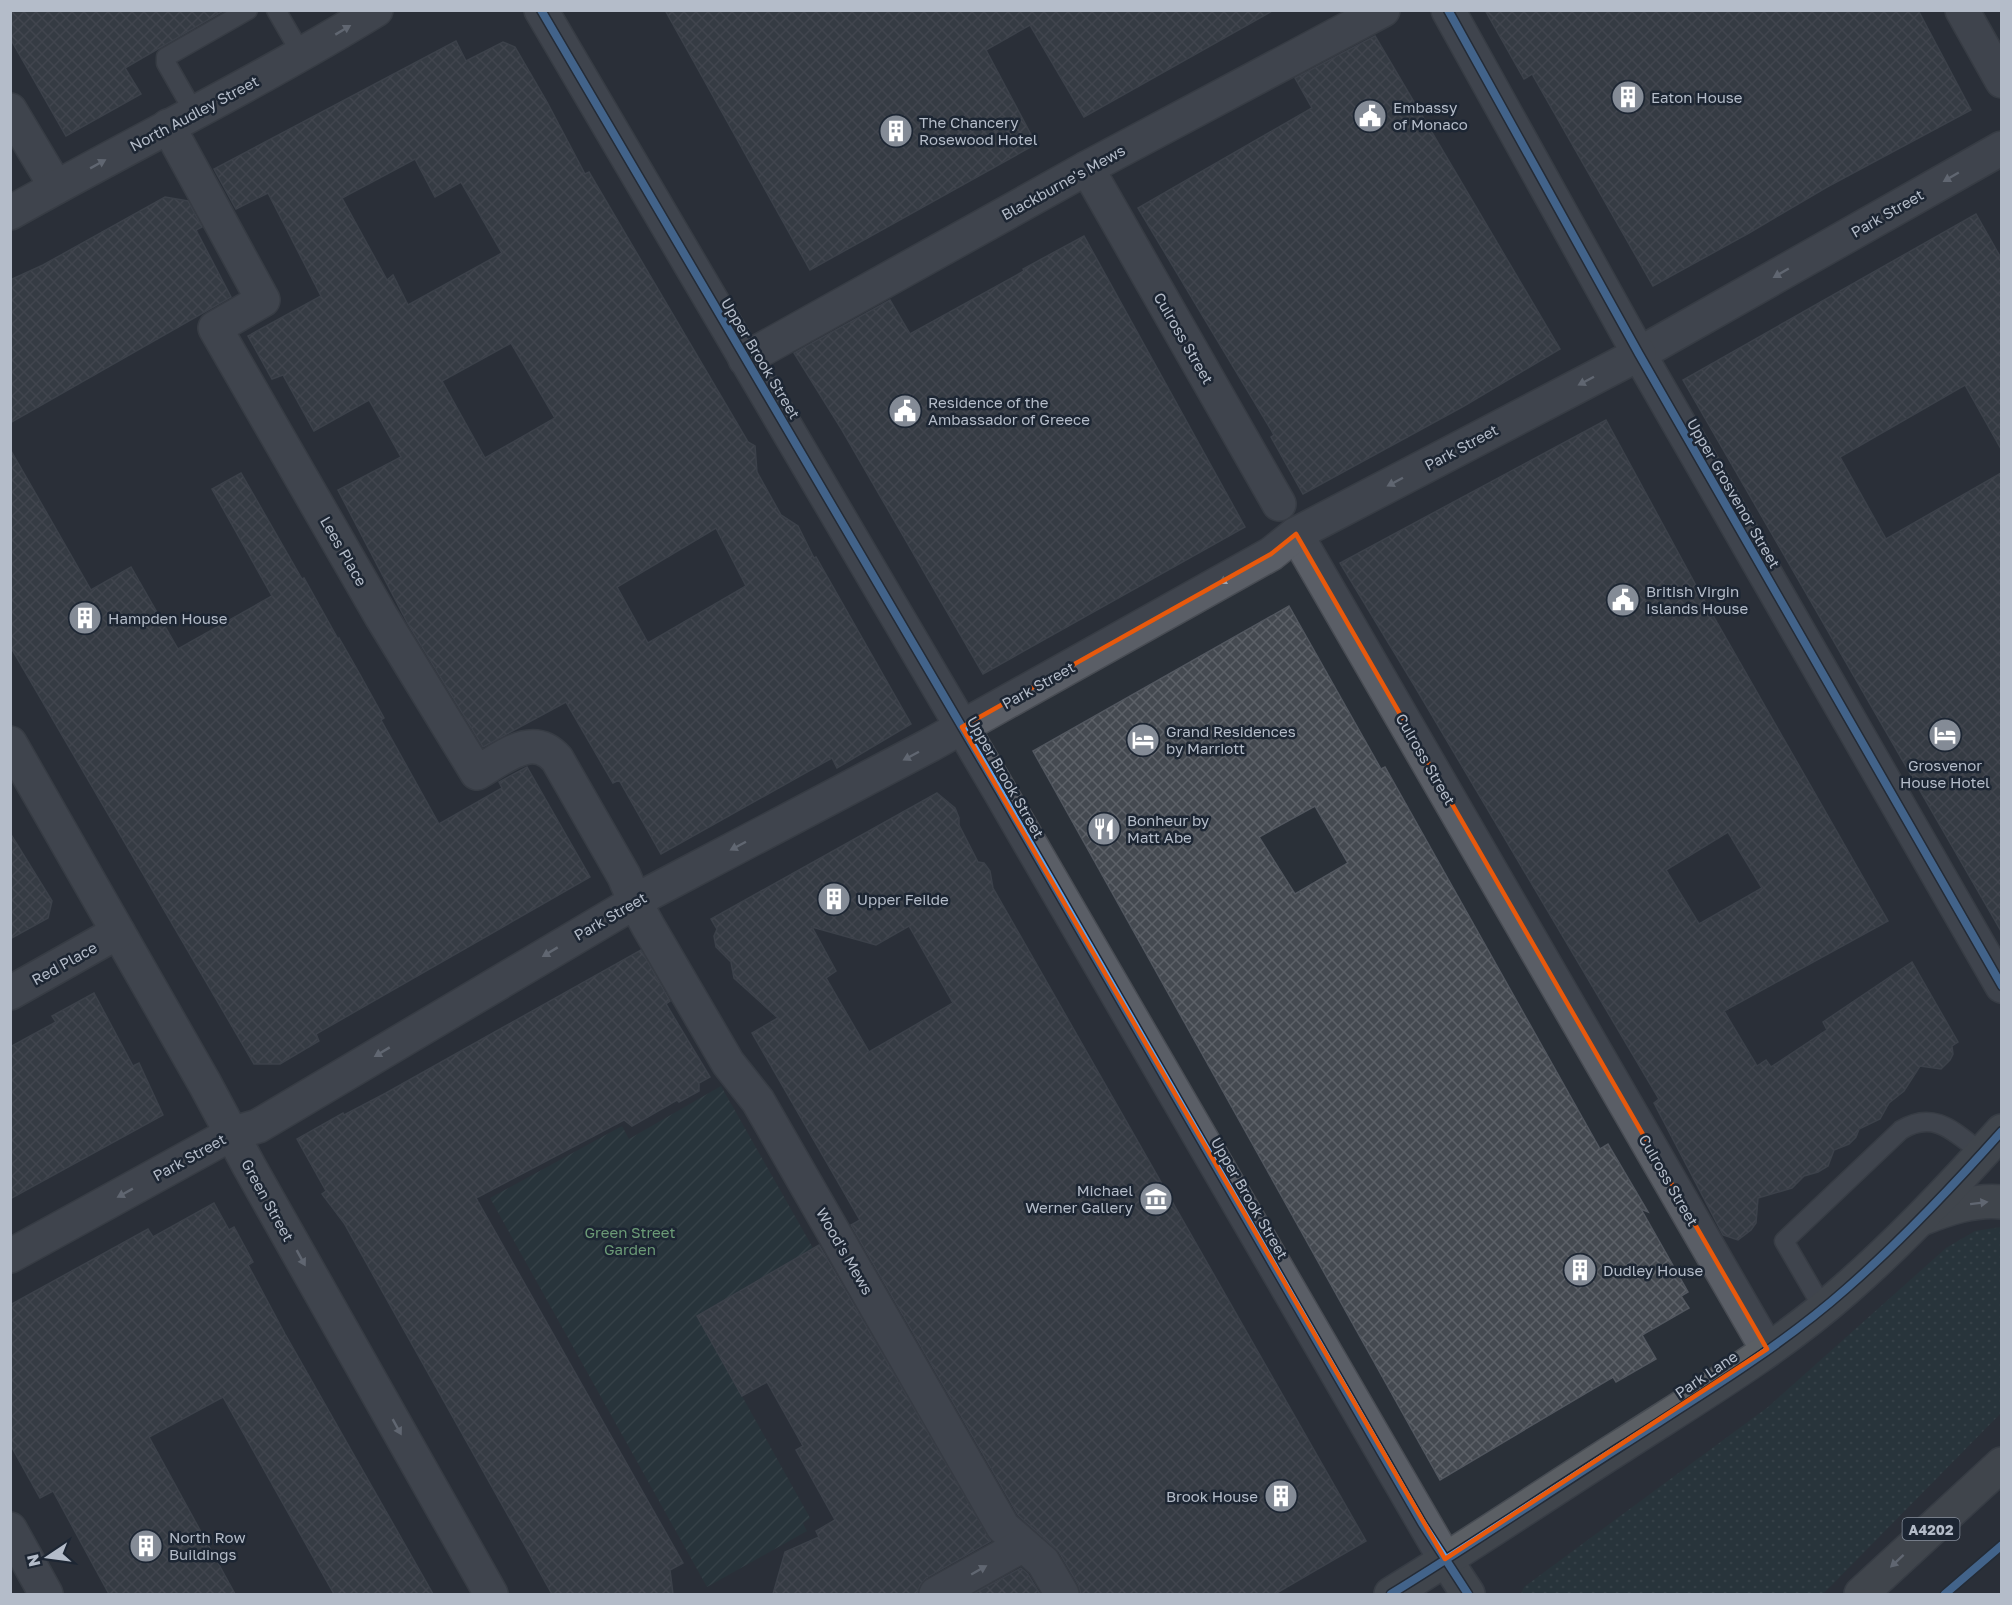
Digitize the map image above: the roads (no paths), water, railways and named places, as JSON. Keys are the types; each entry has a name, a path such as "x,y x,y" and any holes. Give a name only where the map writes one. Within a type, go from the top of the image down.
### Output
{"highway":[{"name":"Park Lane","path":"1391,1594 1767,1350 1823,1308 1917,1221 1992,1142"},
{"path":"1917,1221 1949,1208 1992,1201 2001,1202"},
{"name":"A4202","path":"1861,1594 2001,1464"},
{"path":"1445,1559 1468,1594"}],"street":[{"name":"North Audley Street","path":"10,213 302,55 376,10"},
{"name":"Upper Brook Street","path":"541,10 962,727 1445,1559"},
{"name":"Blackburne's Mews","path":"745,359 1087,168 1383,10"},
{"name":"Upper Grosvenor Street","path":"1448,10 1639,354 2001,986"},
{"path":"1962,10 2001,81"},
{"path":"10,110 56,187"},
{"name":"Lees Place","path":"181,119 263,300 215,328 381,616 477,773 519,749 540,746 550,750 624,876 634,902"},
{"name":"Park Street","path":"10,1256 231,1134 258,1126 634,902 962,727 1271,554 1296,534 1639,354 2001,148"},
{"name":"Culross Street","path":"1087,168 1279,504"},
{"name":"Culross Street","path":"1296,534 1767,1350"},
{"name":"Green Street","path":"10,743 205,1084 491,1594"},
{"name":"Wood's Mews","path":"634,902 728,1062 758,1101 1003,1527 1043,1562 1062,1594"},
{"name":"Red Place","path":"10,993 118,932"},
{"path":"10,1529 46,1594"},
{"path":"936,1594 1023,1545"}],"lane":[{"path":"181,119 166,57 248,10"},
{"path":"276,10 302,55"},
{"path":"1823,1308 1784,1241 1901,1130 1911,1124 1941,1122 1992,1142"}],"place":[{"name":"Eaton House","path":"1628,97"},
{"name":"Embassy of Monaco","path":"1370,116"},
{"name":"The Chancery Rosewood Hotel","path":"896,131"},
{"name":"Residence of the Ambassador of Greece","path":"905,411"},
{"name":"British Virgin Islands House","path":"1623,600"},
{"name":"Hampden House","path":"85,618"},
{"name":"Grosvenor House Hotel","path":"1945,735"},
{"name":"Grand Residences by Marriott","path":"1143,740"},
{"name":"Bonheur by Matt Abe","path":"1104,829"},
{"name":"Upper Feilde","path":"834,899"},
{"name":"Michael Werner Gallery","path":"1156,1199"},
{"name":"Dudley House","path":"1580,1270"},
{"name":"Brook House","path":"1281,1496"},
{"name":"North Row Buildings","path":"146,1546"}],"park label":[{"name":"Green Street Garden","path":"630,1240"}]}
